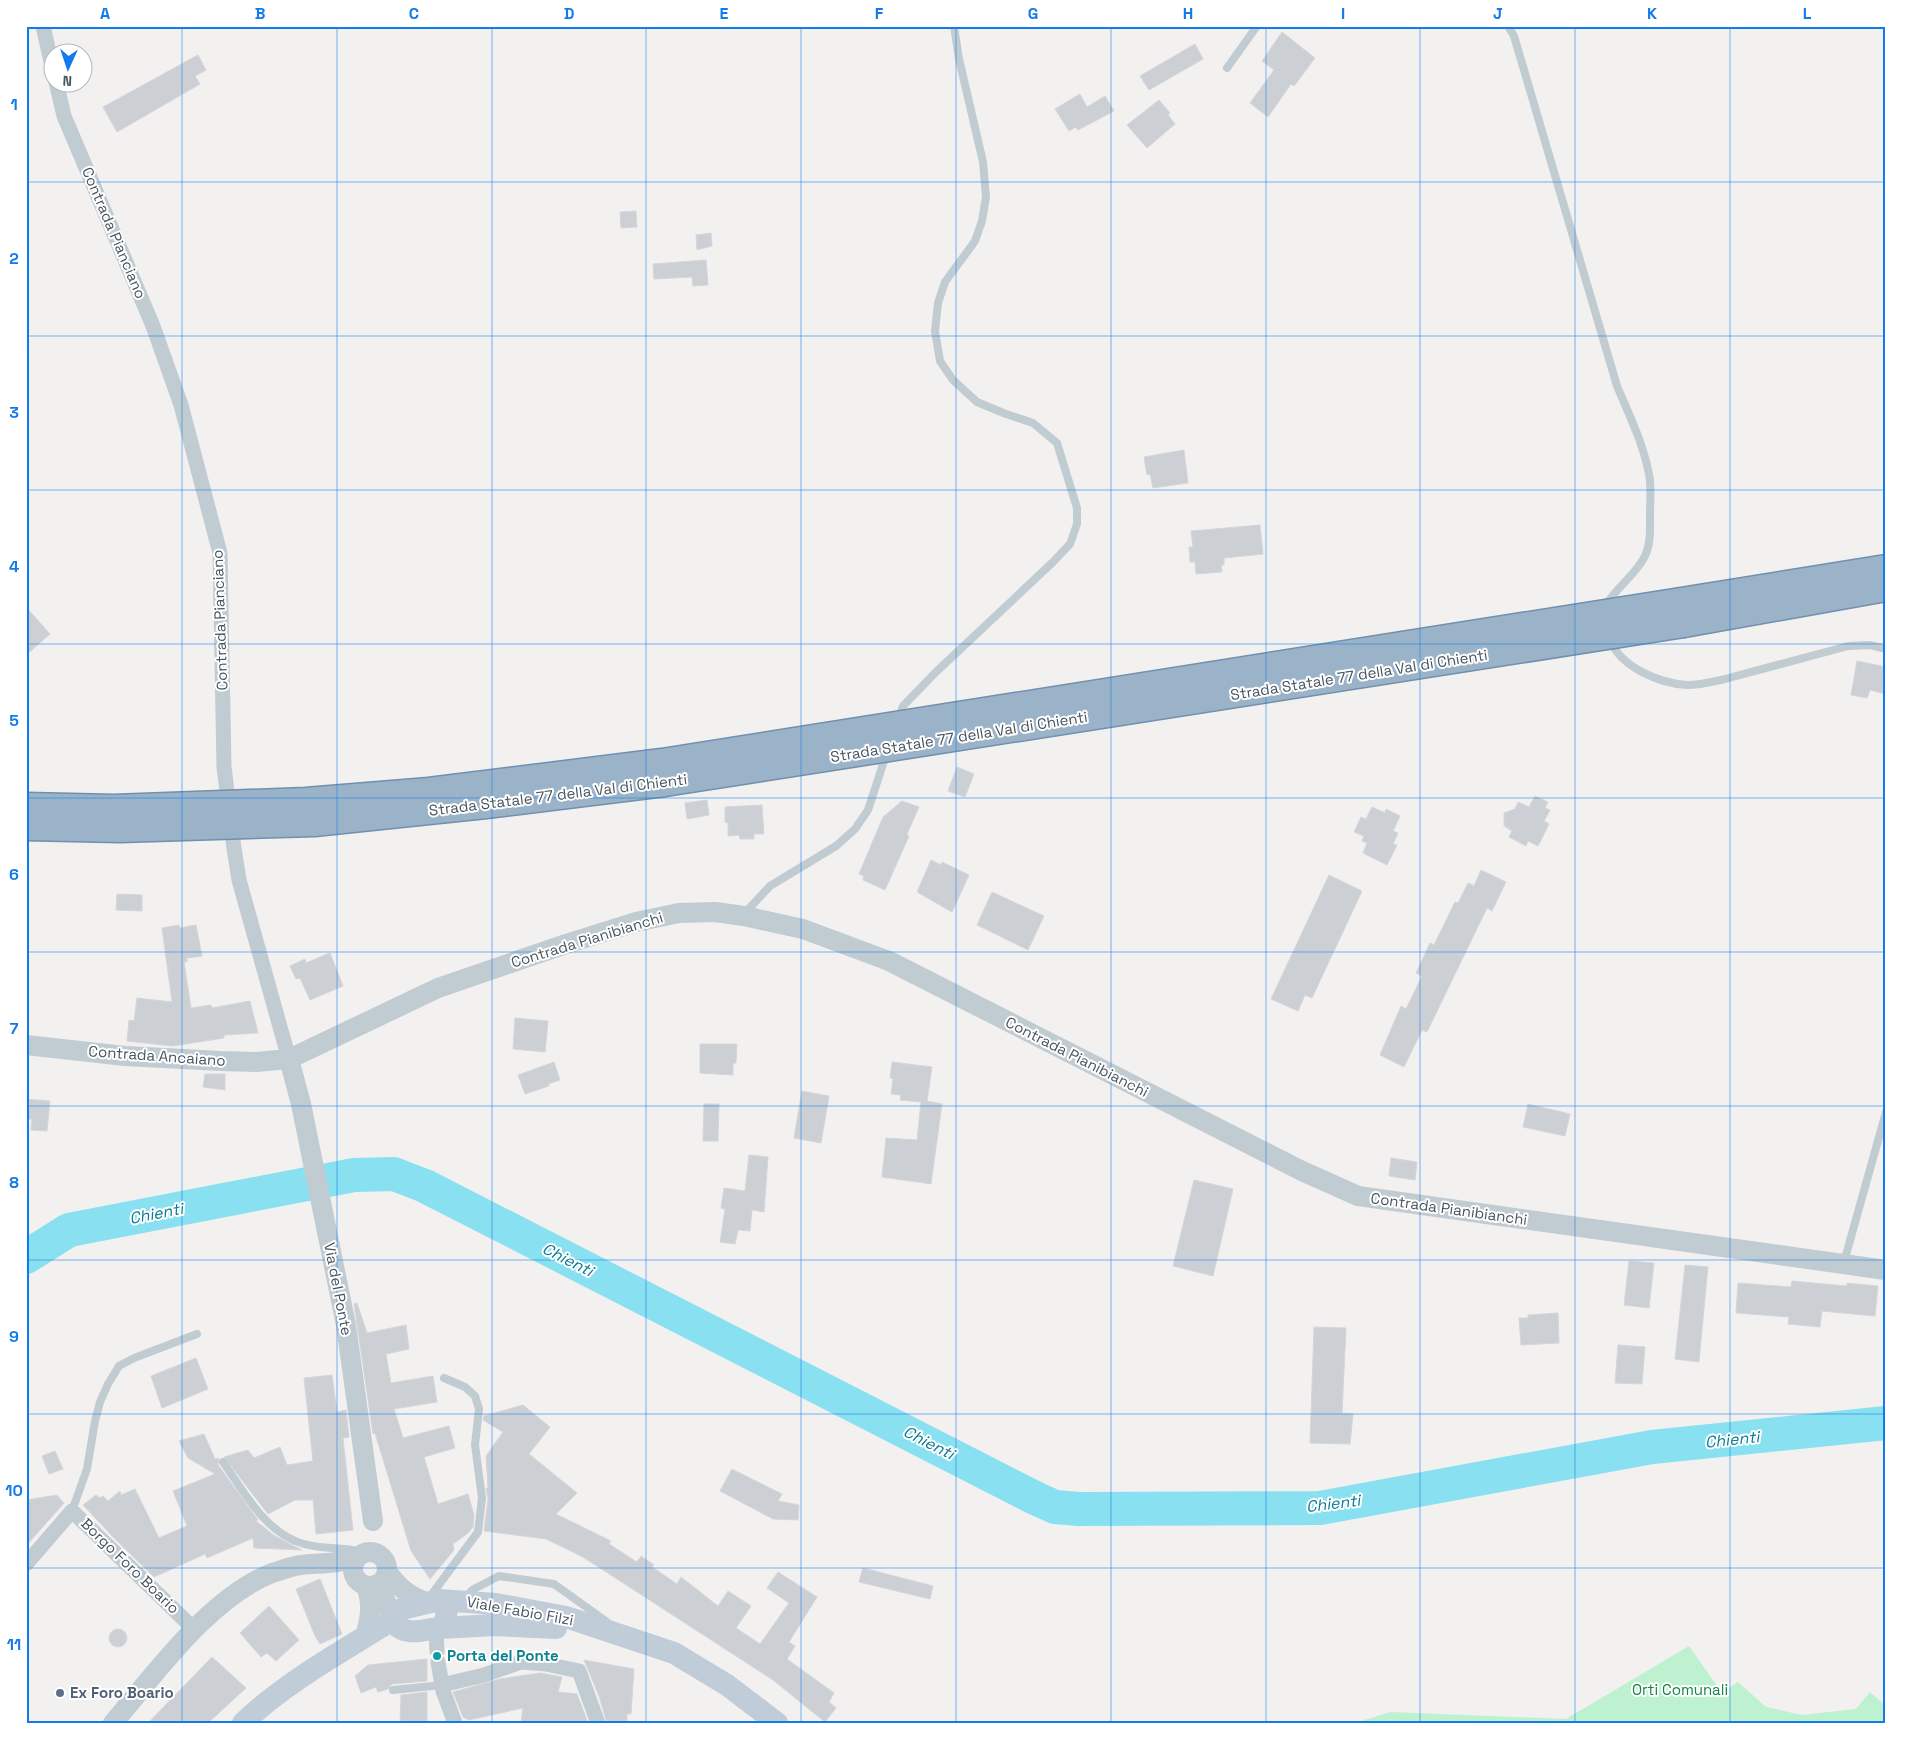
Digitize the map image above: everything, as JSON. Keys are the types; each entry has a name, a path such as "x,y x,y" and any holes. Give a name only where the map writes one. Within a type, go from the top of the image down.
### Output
{"highway":[{"name":"Strada Statale 77 della Val di Chienti","path":"26,827 120,830 314,823 505,803 665,783 1683,613 1886,568"},
{"name":"Strada Statale 77 della Val di Chienti","path":"26,806 114,808 306,801 438,790 662,762 1683,613 1886,588"}],"main road":[{"name":"Viale Fabio Filzi","path":"243,1723 263,1704 394,1619 402,1609 433,1601 496,1604 566,1617 674,1653 727,1685 777,1723"},
{"path":"433,1601 442,1602 446,1611 444,1625 438,1628"},
{"name":"Viale Fabio Filzi","path":"394,1619 397,1626 407,1632 438,1628 495,1625 537,1626 629,1638"}],"street":[{"path":"43,26 47,42"},
{"name":"Contrada Pianciano","path":"58,92 64,116 153,326 181,406 220,553 224,767 234,848 239,880 289,1059"},
{"name":"Contrada Pianibianchi","path":"289,1059 438,988 636,922 679,914 715,912 744,916 803,929 889,961 1302,1172 1358,1196 1886,1270"},
{"name":"Contrada Ancaiano","path":"26,1045 125,1056 256,1062 289,1059"},
{"name":"Via del Ponte","path":"289,1059 301,1104 346,1325 373,1521 368,1567 371,1602 365,1637"},
{"name":"Borgo Foro Boario","path":"26,1564 72,1511 194,1629"},
{"path":"113,1723 194,1629 226,1601 255,1581 292,1567 342,1562 368,1567 412,1597 433,1601"},
{"name":"Via del Ponte","path":"368,1567 394,1619"},
{"path":"438,1628 438,1656 442,1684 455,1723"},
{"path":"442,1684 484,1676 521,1662 546,1664 579,1671 598,1723"},
{"path":"439,1723 448,1706"}],"lane":[{"path":"744,916 770,886 836,846 856,829 868,810 903,706 936,672 1053,562 1070,544 1077,524 1077,508 1056,443 1033,423 977,402 953,380 940,361 935,331 938,303 944,282 976,240 986,197 983,162 959,59 954,26"},
{"path":"1227,68 1258,26"},
{"path":"1508,26 1514,36 1617,386 1646,458 1650,482 1649,542 1644,557 1626,582 1610,598 1603,610 1604,619"},
{"path":"1604,628 1613,647 1624,660 1654,677 1688,685 1706,684 1848,646 1870,645 1886,649"},
{"path":"1843,1264 1886,1112"},
{"path":"72,1511 87,1469 100,1402 119,1366 134,1358 197,1334"},
{"path":"433,1601 478,1532 482,1498 475,1445 479,1409 475,1396 465,1387 444,1378"},
{"path":"223,1462 264,1518 288,1538 316,1547 357,1550 368,1567"},
{"path":"463,1601 472,1590 499,1576 554,1584 629,1638"},
{"path":"393,1690 442,1684"}],"green space":[{"name":"Orti Comunali","path":"1689,1646 1722,1693 1738,1682 1766,1707 1802,1715 1856,1709 1870,1692 1886,1706 1886,1723 1355,1723 1390,1712 1566,1719"}],"building":[{"path":"1282,32 1315,58 1294,86 1291,84 1268,117 1250,103 1274,70 1262,61"},
{"path":"1195,44 1203,59 1149,90 1140,76"},
{"path":"198,55 206,70 195,76 200,84 117,132 103,107"},
{"path":"1080,94 1087,107 1105,96 1114,111 1078,130 1076,127 1069,131 1055,109"},
{"path":"1159,100 1170,113 1168,115 1175,124 1147,148 1127,125"},
{"path":"636,211 637,227 621,228 620,212"},
{"path":"711,233 712,246 697,250 696,235"},
{"path":"706,260 708,285 693,286 692,277 654,279 653,264"},
{"path":"1184,450 1188,483 1153,488 1150,474 1147,475 1144,457"},
{"path":"1260,525 1263,554 1224,558 1224,565 1221,565 1222,572 1196,574 1195,562 1190,562 1189,547 1193,547 1191,531"},
{"path":"26,607 50,634 26,655"},
{"path":"1857,661 1886,667 1886,694 1870,690 1867,698 1851,695"},
{"path":"957,767 974,774 965,797 948,791"},
{"path":"1535,796 1548,802 1545,808 1550,810 1544,821 1549,824 1538,846 1528,841 1526,846 1509,837 1512,831 1504,826 1504,813 1515,809 1518,802 1529,807"},
{"path":"707,800 709,815 687,819 685,803"},
{"path":"902,801 919,807 907,834 909,836 885,890 863,880 864,876 859,874 883,817"},
{"path":"762,805 764,834 754,834 754,839 740,839 739,835 728,836 728,823 725,822 725,807"},
{"path":"1372,807 1385,813 1386,809 1400,816 1393,831 1398,833 1393,844 1397,845 1387,865 1363,853 1367,843 1362,841 1364,836 1354,832 1361,817 1366,819"},
{"path":"931,860 941,865 942,862 969,875 952,912 917,892"},
{"path":"1481,870 1506,882 1492,911 1487,908 1427,1032 1422,1030 1404,1067 1380,1055 1401,1006 1406,1009 1422,976 1416,973 1430,943 1434,945 1455,902 1458,903 1468,883 1474,886"},
{"path":"1329,875 1362,891 1312,998 1305,995 1298,1011 1271,999"},
{"path":"992,892 1044,916 1028,950 977,925"},
{"path":"117,894 142,895 142,911 116,910"},
{"path":"179,925 180,928 196,925 202,956 187,958 187,962 184,962 191,1008 211,1005 212,1008 250,1001 258,1033 224,1035 224,1038 173,1046 127,1041 129,1020 134,1021 137,998 172,1002 162,928"},
{"path":"330,953 343,986 310,1000 300,978 296,979 290,966 305,959 306,963"},
{"path":"515,1018 548,1021 545,1052 513,1049"},
{"path":"700,1044 737,1044 736,1063 733,1063 733,1075 700,1073"},
{"path":"554,1062 560,1080 525,1094 518,1075"},
{"path":"892,1062 932,1067 927,1101 942,1104 931,1184 882,1177 886,1138 917,1140 921,1102 900,1100 901,1095 891,1094 893,1079 890,1078"},
{"path":"205,1074 225,1074 225,1090 203,1087"},
{"path":"802,1091 829,1096 821,1143 794,1138"},
{"path":"26,1099 50,1101 47,1131 31,1130 32,1119 26,1119"},
{"path":"704,1104 719,1104 718,1141 703,1141"},
{"path":"1528,1104 1570,1114 1565,1136 1523,1127"},
{"path":"749,1155 768,1157 764,1212 752,1210 750,1231 738,1230 735,1244 720,1242 725,1209 721,1208 724,1188 745,1191"},
{"path":"1391,1158 1417,1162 1415,1180 1389,1176"},
{"path":"1194,1180 1233,1189 1213,1276 1173,1266"},
{"path":"1629,1261 1654,1263 1649,1308 1624,1305"},
{"path":"1685,1265 1708,1267 1699,1362 1675,1359"},
{"path":"1792,1281 1847,1286 1847,1283 1878,1286 1875,1316 1822,1311 1820,1327 1788,1324 1789,1317 1736,1313 1738,1283 1791,1287"},
{"path":"357,1303 367,1333 406,1325 409,1349 386,1354 391,1383 433,1376 437,1402 394,1409 403,1438 449,1426 455,1448 424,1457 438,1504 468,1494 474,1515 473,1527 453,1544 454,1550 430,1579 411,1551 375,1433 373,1434 354,1304"},
{"path":"1558,1313 1559,1343 1521,1345 1519,1318 1528,1318 1528,1315"},
{"path":"1314,1327 1346,1328 1342,1413 1353,1414 1350,1444 1310,1443"},
{"path":"1618,1345 1645,1347 1642,1384 1615,1383"},
{"path":"196,1358 208,1389 162,1408 151,1376"},
{"path":"332,1375 337,1412 346,1410 349,1437 343,1438 353,1530 316,1534 313,1500 295,1500 268,1514 224,1457 248,1450 254,1458 280,1447 287,1465 313,1461 304,1378"},
{"path":"523,1405 550,1427 529,1454 577,1493 556,1514 611,1541 609,1544 637,1562 641,1556 654,1565 652,1567 677,1584 681,1577 718,1606 728,1591 751,1606 736,1628 760,1644 789,1603 767,1588 778,1572 817,1597 789,1642 795,1646 787,1659 834,1693 829,1702 836,1708 825,1722 773,1680 583,1557 546,1539 484,1531 488,1499 486,1456 503,1432 483,1420 484,1416"},
{"path":"204,1434 215,1459 219,1458 218,1465 258,1520 256,1521 275,1536 302,1550 254,1548 253,1538 207,1558 205,1554 154,1577 83,1505 96,1495 100,1498 103,1496 108,1501 120,1491 121,1495 135,1489 159,1538 187,1526 173,1491 215,1474 188,1458 179,1441"},
{"path":"55,1451 63,1469 49,1474 42,1456"},
{"path":"732,1469 782,1494 778,1501 799,1505 798,1520 773,1519 720,1491"},
{"path":"57,1495 64,1503 26,1546 26,1500"},
{"path":"863,1568 933,1586 930,1599 859,1582"},
{"path":"320,1579 342,1634 320,1644 296,1589"},
{"path":"269,1606 299,1640 276,1661 267,1653 261,1657 240,1633"},
{"path":"114,1629 122,1629 127,1634 125,1645 114,1647 109,1642 109,1634"},
{"path":"212,1657 246,1688 208,1723 148,1723"},
{"path":"427,1659 427,1681 392,1684 388,1689 378,1692 376,1687 361,1693 355,1676 368,1665"},
{"path":"584,1660 634,1669 631,1714 627,1714 627,1723 607,1723 599,1696"},
{"path":"540,1673 562,1677 558,1692 577,1694 588,1723 521,1723 523,1708 469,1720 463,1717 453,1692 500,1679"},
{"path":"427,1692 427,1723 400,1723 401,1695"}],"waterway":[{"name":"Chienti","path":"26,1257 69,1230 354,1175 394,1174 425,1186 1055,1507 1079,1509 1320,1508 1652,1447 1886,1423"}],"place":[{"name":"Porta del Ponte","path":"437,1656"},
{"name":"Ex Foro Boario","path":"60,1693"}]}
